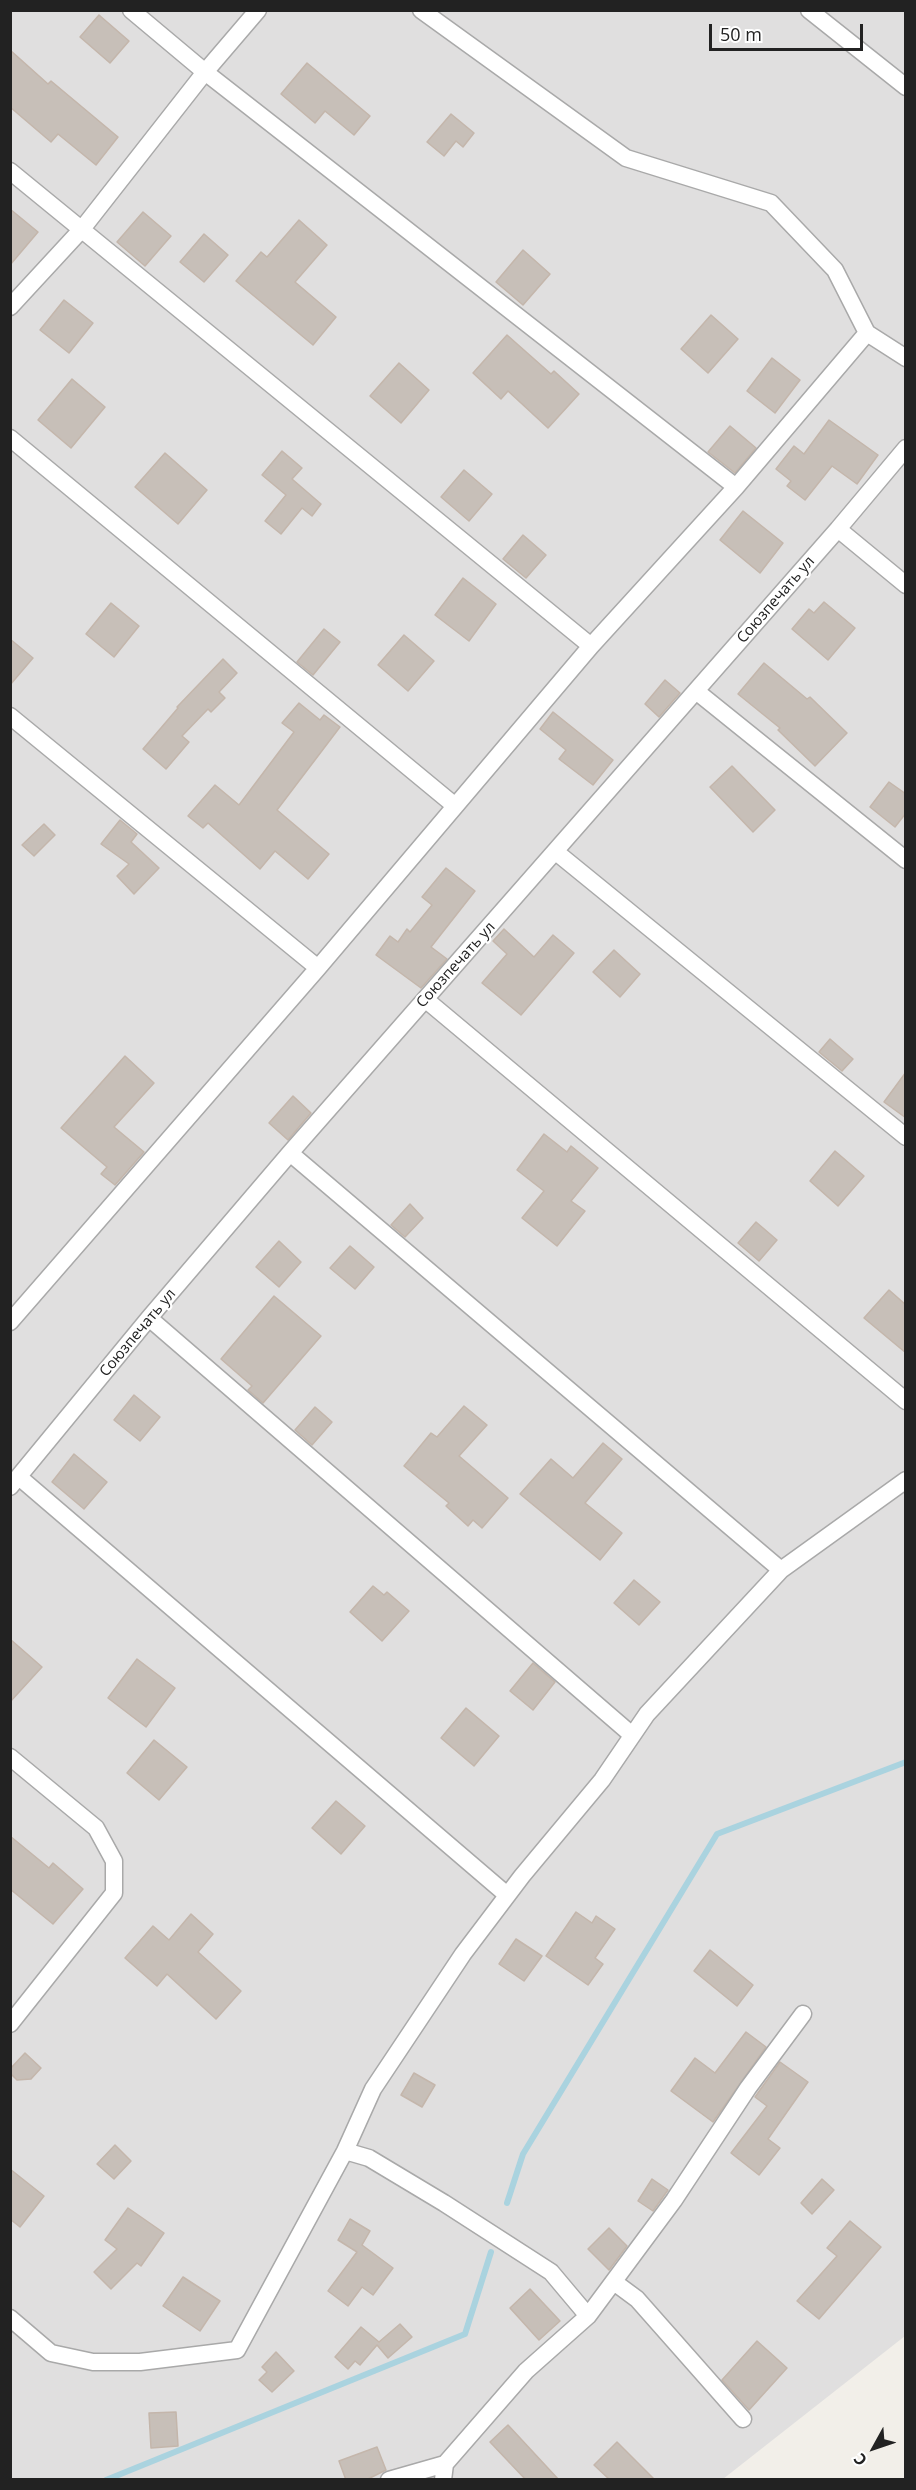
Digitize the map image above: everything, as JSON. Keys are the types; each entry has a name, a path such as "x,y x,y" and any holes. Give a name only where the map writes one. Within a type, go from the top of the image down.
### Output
{"street":[{"path":"131,10 205,72 736,487"},
{"path":"10,307 82,230 205,72 258,10"},
{"path":"421,10 626,158 771,203 835,270 867,333 906,358"},
{"path":"809,10 906,87"},
{"path":"10,171 591,646"},
{"path":"10,1322 318,968 591,646 736,487 867,333"},
{"path":"10,438 454,805"},
{"name":"Союзпечать ул","path":"15,1482 149,1318 290,1154 838,529 906,448"},
{"path":"838,529 906,585"},
{"path":"696,691 906,860"},
{"path":"10,716 318,968"},
{"path":"556,852 906,1137"},
{"path":"425,999 906,1401"},
{"path":"290,1154 780,1570"},
{"path":"149,1318 632,1735"},
{"path":"10,2318 51,2353 93,2362 140,2362 237,2350 345,2151 373,2089 463,1954 507,1895 602,1779 647,1714 780,1570 906,1480"},
{"path":"15,1482 507,1895"},
{"path":"10,1757 96,1828 114,1861 114,1893 10,2024"},
{"path":"389,2480 444,2472 526,2371 588,2316 674,2200 748,2088 803,2014"},
{"path":"345,2151 369,2158 444,2203 550,2272 588,2316"},
{"path":"614,2282 637,2299 743,2419"}],"shaded area":[{"path":"11,11 905,11 905,2336 723,2479 11,2480"}],"building":[{"path":"99,15 129,41 110,63 80,37"},
{"path":"10,50 48,84 51,81 118,137 96,165 58,134 51,142 10,107"},
{"path":"307,63 370,116 354,135 325,111 315,123 281,94"},
{"path":"451,114 474,133 463,147 456,141 444,156 427,142"},
{"path":"10,209 38,232 10,265"},
{"path":"143,212 171,236 145,266 117,242"},
{"path":"299,220 327,245 295,282 336,317 313,345 236,281 261,252 267,257"},
{"path":"204,234 228,255 204,282 180,262"},
{"path":"523,250 550,274 523,305 496,282"},
{"path":"64,300 93,323 69,353 40,330"},
{"path":"711,315 738,339 708,373 681,349"},
{"path":"507,335 551,374 554,371 579,394 548,428 508,391 501,399 473,373"},
{"path":"772,358 800,380 775,413 747,391"},
{"path":"399,363 429,390 401,423 370,396"},
{"path":"72,379 105,407 71,448 38,420"},
{"path":"829,420 878,455 857,484 832,466 805,500 787,486 791,481 776,469 794,446 804,454"},
{"path":"730,426 756,448 735,473 708,452"},
{"path":"282,451 302,468 292,479 321,504 312,516 302,508 281,534 265,521 286,495 262,475"},
{"path":"165,453 207,490 178,524 135,487"},
{"path":"464,470 492,494 469,521 441,497"},
{"path":"743,511 783,543 760,573 720,540"},
{"path":"523,535 546,555 526,578 503,559"},
{"path":"463,578 496,604 469,641 435,615"},
{"path":"824,602 855,628 828,660 792,629 809,609 814,613"},
{"path":"111,603 139,626 114,657 86,634"},
{"path":"324,629 340,642 313,675 297,662"},
{"path":"404,635 434,661 408,691 378,665"},
{"path":"10,639 33,658 10,685"},
{"path":"223,659 237,673 219,692 225,698 211,712 208,709 182,736 189,742 166,769 143,749 177,707"},
{"path":"764,663 807,699 810,697 847,733 815,766 778,730 780,728 738,694"},
{"path":"665,680 680,693 659,717 645,704"},
{"path":"299,703 320,720 324,715 340,727 277,810 329,854 308,879 275,851 260,869 208,823 203,828 188,816 215,785 239,805 294,732 282,723"},
{"path":"553,712 613,760 593,785 559,759 566,750 540,729"},
{"path":"732,766 775,810 753,832 710,787"},
{"path":"889,782 906,794 906,813 895,827 870,807"},
{"path":"120,820 137,834 131,842 159,868 134,894 117,876 129,864 101,844"},
{"path":"44,824 55,835 34,856 22,845"},
{"path":"446,868 475,891 431,947 447,959 421,988 376,955 390,936 398,942 407,929 410,932 432,905 422,897"},
{"path":"504,929 534,957 553,935 574,953 521,1015 482,983 507,954 493,941"},
{"path":"614,950 640,974 620,997 593,972"},
{"path":"830,1039 853,1059 842,1071 819,1052"},
{"path":"125,1056 154,1083 114,1127 144,1152 115,1185 101,1174 107,1167 61,1128"},
{"path":"906,1072 906,1118 884,1102"},
{"path":"293,1096 311,1113 288,1140 269,1123"},
{"path":"544,1134 567,1152 571,1146 598,1168 571,1201 585,1211 557,1246 522,1218 544,1191 517,1170"},
{"path":"835,1151 864,1176 838,1206 810,1181"},
{"path":"410,1204 423,1218 405,1237 391,1225"},
{"path":"756,1222 777,1240 759,1261 738,1243"},
{"path":"279,1241 301,1262 279,1287 256,1267"},
{"path":"350,1246 374,1267 355,1289 330,1268"},
{"path":"889,1290 906,1305 906,1353 864,1318"},
{"path":"274,1296 321,1336 263,1403 248,1390 252,1386 221,1359"},
{"path":"134,1395 160,1417 140,1441 114,1420"},
{"path":"464,1406 487,1425 459,1456 508,1498 482,1528 473,1520 468,1526 446,1506 449,1503 404,1466 431,1433 437,1437"},
{"path":"315,1407 332,1422 312,1445 295,1430"},
{"path":"603,1443 622,1459 585,1503 622,1533 600,1560 520,1494 551,1459 573,1478"},
{"path":"74,1454 107,1482 84,1509 52,1482"},
{"path":"634,1580 660,1602 639,1625 614,1603"},
{"path":"373,1586 384,1595 387,1592 409,1611 382,1641 350,1612"},
{"path":"10,1639 42,1667 10,1702"},
{"path":"137,1659 175,1688 146,1727 108,1698"},
{"path":"533,1663 555,1682 533,1710 510,1691"},
{"path":"466,1708 499,1736 474,1766 441,1738"},
{"path":"154,1740 187,1767 159,1800 127,1773"},
{"path":"336,1801 365,1826 341,1854 312,1828"},
{"path":"10,1836 49,1868 53,1863 83,1889 53,1924 10,1889"},
{"path":"576,1912 592,1923 596,1916 615,1929 595,1958 603,1964 588,1985 546,1956"},
{"path":"191,1914 213,1934 198,1952 241,1991 216,2019 167,1974 157,1986 125,1958 153,1926 169,1940"},
{"path":"516,1939 542,1956 524,1981 499,1964"},
{"path":"710,1950 753,1985 737,2006 694,1971"},
{"path":"746,2032 766,2047 713,2122 671,2091 695,2058 715,2073"},
{"path":"25,2053 41,2068 31,2079 17,2080 10,2073 10,2069"},
{"path":"780,2062 808,2082 768,2139 780,2148 759,2175 731,2153 767,2106 755,2097"},
{"path":"414,2073 435,2085 422,2107 401,2095"},
{"path":"115,2145 131,2161 114,2179 97,2164"},
{"path":"10,2169 44,2196 20,2227 10,2219"},
{"path":"652,2179 668,2190 653,2211 638,2201"},
{"path":"822,2179 834,2190 812,2214 801,2203"},
{"path":"128,2208 164,2233 141,2266 137,2263 111,2289 94,2272 117,2249 105,2240"},
{"path":"350,2219 370,2231 362,2245 393,2268 373,2295 362,2287 348,2306 328,2291 357,2252 338,2240"},
{"path":"850,2221 881,2247 819,2319 797,2301 837,2256 827,2248"},
{"path":"609,2228 627,2246 609,2270 588,2249"},
{"path":"183,2277 220,2301 200,2331 163,2306"},
{"path":"530,2289 560,2321 539,2340 510,2308"},
{"path":"400,2324 412,2337 388,2358 377,2345 360,2365 355,2361 348,2369 335,2357 361,2327 379,2342"},
{"path":"757,2341 787,2368 749,2410 722,2380"},
{"path":"276,2352 294,2371 272,2392 259,2380 267,2372 262,2367"},
{"path":"176,2412 178,2446 151,2448 149,2413"},
{"path":"508,2425 559,2480 526,2480 490,2442"},
{"path":"617,2442 655,2480 610,2480 594,2465"},
{"path":"377,2447 386,2470 366,2480 346,2480 339,2461"}],"waterway":[{"path":"507,2203 523,2154 717,1834 906,1762"},
{"path":"106,2480 465,2334 491,2252"}]}
